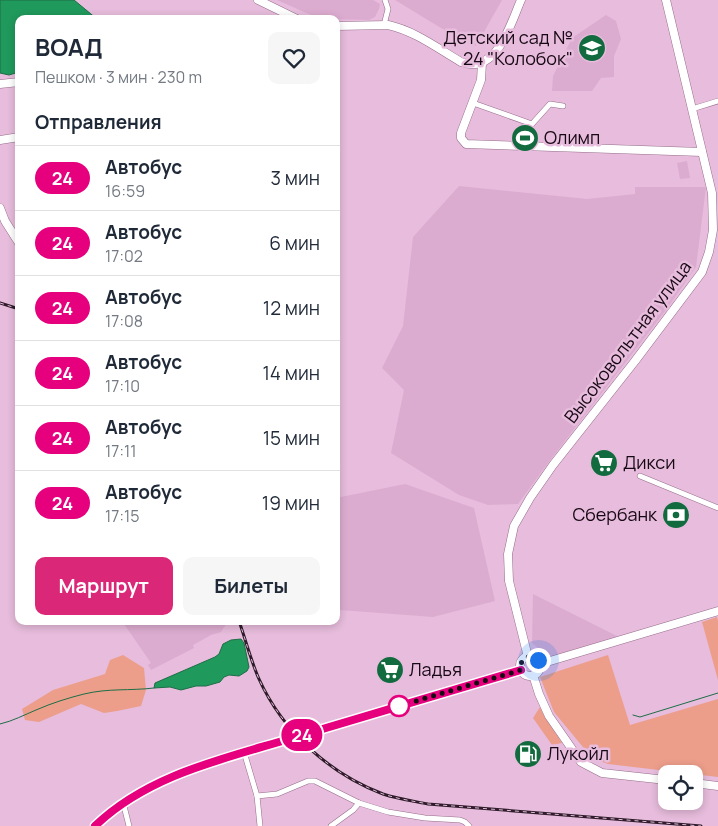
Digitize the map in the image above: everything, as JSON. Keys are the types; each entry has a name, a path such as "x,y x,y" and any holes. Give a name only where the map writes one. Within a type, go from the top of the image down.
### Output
{"main road":[{"path":"258,0 289,15"},
{"path":"340,26 384,25 407,30 461,62 468,64 482,63 492,57 497,50 522,0"},
{"name":"Высоковольтная улица","path":"528,657 509,582 508,554 514,526 530,498 553,466 702,272 709,252 713,230 712,193 666,0"},
{"path":"482,63 481,80 461,133 463,142 470,144 702,152"},
{"path":"0,84 15,82"},
{"path":"0,140 15,138"},
{"path":"0,208 5,221 15,237"},
{"path":"540,664 718,611"},
{"path":"521,670 522,662 528,657 535,658 540,664"},
{"path":"521,670 526,675 533,675 538,671 540,664"},
{"path":"95,826 123,802 137,793 171,778 244,752 521,670"},
{"path":"533,675 549,716 581,762 602,773 658,779"},
{"path":"703,784 718,786"}],"street":[{"path":"384,0 388,9 384,25"},
{"path":"692,109 718,100"},
{"path":"472,103 532,124 550,104 563,106"},
{"path":"640,476 718,508"},
{"path":"244,752 257,796 260,826"},
{"path":"257,796 277,794 308,780 388,812 409,816 460,820 469,826"},
{"path":"123,802 129,826"},
{"path":"331,826 349,814 359,802"}],"shaded area":[{"path":"0,0 74,0 92,15 15,15 15,73 9,75 0,73"},
{"path":"277,0 373,0 380,4 375,17 369,20 340,19 340,15 311,15"},
{"path":"395,0 502,0 476,46 441,28"},
{"name":"Детский сад № 24 \"Колобок\"","path":"606,15 616,21 621,39 614,56 614,77 601,78 592,91 552,91 553,76 572,38"},
{"path":"687,161 690,178 680,179 677,163"},
{"path":"459,186 587,199 635,194 635,187 706,187 696,267 666,310 518,504 488,505 459,495 391,453 404,390 382,368 403,326 413,237"},
{"path":"405,484 474,508 495,601 433,617 340,610 340,497"},
{"path":"533,594 621,638 549,657 532,643"},
{"path":"717,617 718,621 718,680 702,622"},
{"path":"125,625 225,625 221,632 211,635 193,645 194,648 151,670 148,665 151,663"},
{"path":"241,639 244,643 249,667 247,671 239,676 229,675 220,682 181,690 170,687 154,688 155,683 215,657 219,654 223,644 231,640"},
{"path":"123,655 144,668 146,690 141,706 104,713 81,704 39,722 25,720 22,709 53,690 105,674 110,660"},
{"path":"608,655 630,725 718,699 718,777 703,775 703,765 658,765 658,770 608,764 592,758 554,712 540,677"},
{"path":"540,707 562,743 552,745 533,718"}],"waterway":[{"path":"0,724 14,720 42,707 84,694 154,688"},
{"path":"633,715 640,717 718,693"}],"railway":[{"path":"0,303 15,308"},
{"path":"240,625 259,679 281,717 310,749 327,763 363,785 383,794 428,804 701,826"}],"bus line":[{"name":"24","path":"95,826 123,802 137,793 192,769 521,670"}],"place":[{"name":"Детский сад № 24 \"Колобок\"","path":"592,48"},
{"name":"Олимп","path":"525,138"},
{"name":"Дикси","path":"604,463"},
{"name":"Сбербанк","path":"676,515"},
{"name":"Ладья","path":"390,670"},
{"name":"Лукойл","path":"528,754"}],"route":[{"path":"399,706 521,670 520,666 523,659 529,656 538,660"}]}
